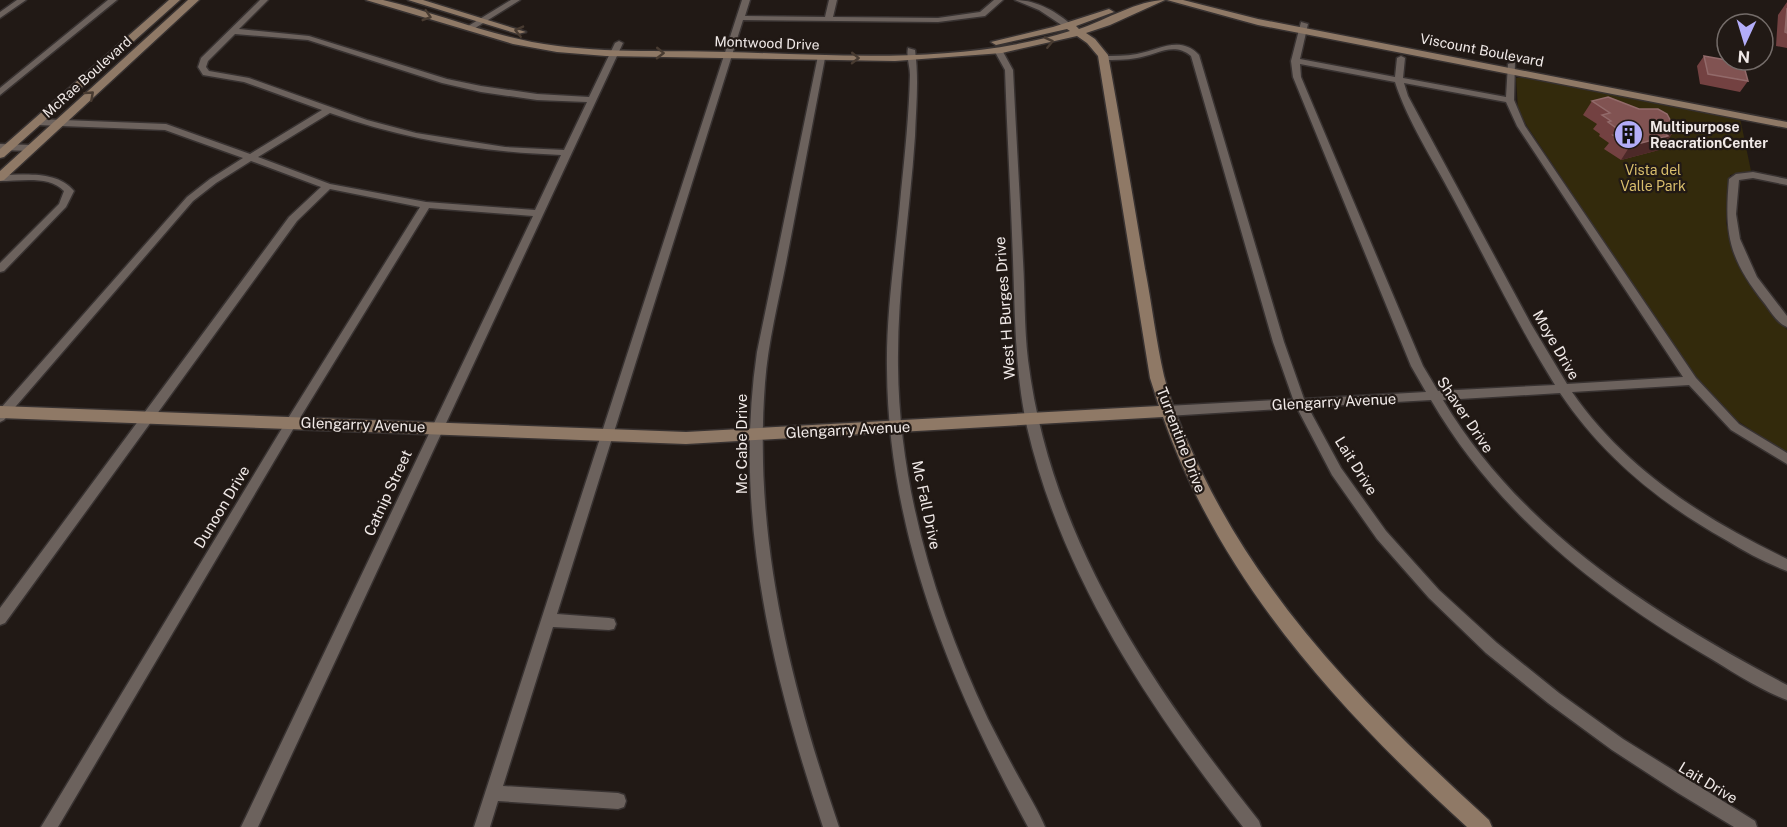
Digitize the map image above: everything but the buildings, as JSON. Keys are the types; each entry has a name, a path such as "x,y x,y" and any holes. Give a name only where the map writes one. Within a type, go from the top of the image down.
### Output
{"main road":[{"name":"McRae Boulevard","path":"3,150 175,0"},
{"name":"McRae Boulevard","path":"0,177 194,0"},
{"name":"Montwood Drive","path":"371,0 534,45 911,54 1076,30 1137,0"},
{"name":"Montwood Drive","path":"730,50 821,58 999,52 1076,30 1160,0"},
{"name":"Viscount Boulevard","path":"1172,0 1230,16 1303,27 1787,116"},
{"name":"Viscount Boulevard","path":"1197,0 1303,27"},
{"name":"Montwood Drive","path":"420,1 481,21 546,37 617,47"},
{"path":"1076,30 1097,47 1103,57"},
{"name":"Turrentine Drive","path":"1103,57 1151,349 1167,411 1209,509 1249,576 1282,620 1346,696 1423,774 1482,827"},
{"name":"Viscount Boulevard","path":"1511,67 1787,125"},
{"name":"Glengarry Avenue","path":"1,413 686,438 1167,411"}],"street":[{"path":"0,16 22,0"},
{"path":"0,91 113,0"},
{"path":"264,0 204,60 202,67 206,73 246,80 328,110 392,130 440,141 505,150 567,153"},
{"path":"469,28 516,0"},
{"path":"482,827 746,0"},
{"path":"828,20 833,0"},
{"path":"741,18 911,21 972,16 988,11 999,0"},
{"path":"1019,0 1042,8 1076,30"},
{"name":"Shaver Drive","path":"1303,27 1295,61 1297,77 1408,348 1432,396 1466,448 1491,479 1533,523 1577,561 1658,620 1787,693"},
{"path":"233,31 309,38 462,86 518,94 591,100"},
{"name":"Lait Drive","path":"1103,57 1140,56 1172,46 1187,49 1195,55 1274,328 1301,404 1356,500 1413,570 1459,618 1498,653 1572,712 1656,772 1749,827"},
{"name":"Catnip Street","path":"249,827 435,428 617,47"},
{"name":"West H Burges Drive","path":"999,52 1009,70 1022,360 1043,462 1069,534 1110,623 1170,717 1253,827"},
{"name":"Mc Fall Drive","path":"911,54 914,73 892,354 896,427 906,499 931,597 975,711 1037,827"},
{"name":"Moye Drive","path":"1401,57 1399,80 1415,117 1563,388 1601,437 1658,489 1722,532 1787,565"},
{"name":"Mc Cabe Drive","path":"821,58 764,342 757,435 759,528 775,635 787,692 831,827"},
{"path":"1295,61 1510,100"},
{"path":"1511,67 1510,100 1521,126 1692,381 1736,427 1787,459"},
{"path":"1,413 190,199 249,158 328,110"},
{"path":"37,122 166,127 328,186 426,205 539,213"},
{"path":"3,150 32,148"},
{"path":"1787,182 1752,175 1734,179 1732,224 1749,272 1760,291 1787,322"},
{"path":"0,177 54,180 66,185 69,191 63,205 0,269"},
{"path":"0,619 292,219 328,186"},
{"name":"Dunoon Drive","path":"49,827 291,423 426,205"},
{"name":"Glengarry Avenue","path":"1167,411 1692,381"},
{"path":"548,620 609,624"},
{"path":"492,793 618,801"}],"green space":[{"name":"Vista del Valle Park","path":"1525,76 1740,118 1751,171 1730,175 1726,223 1735,254 1753,288 1787,330 1787,454 1732,417 1690,370 1527,126 1518,109 1516,78"}],"place":[{"name":"Multipurpose ReacrationCenter","path":"1629,135"}]}
